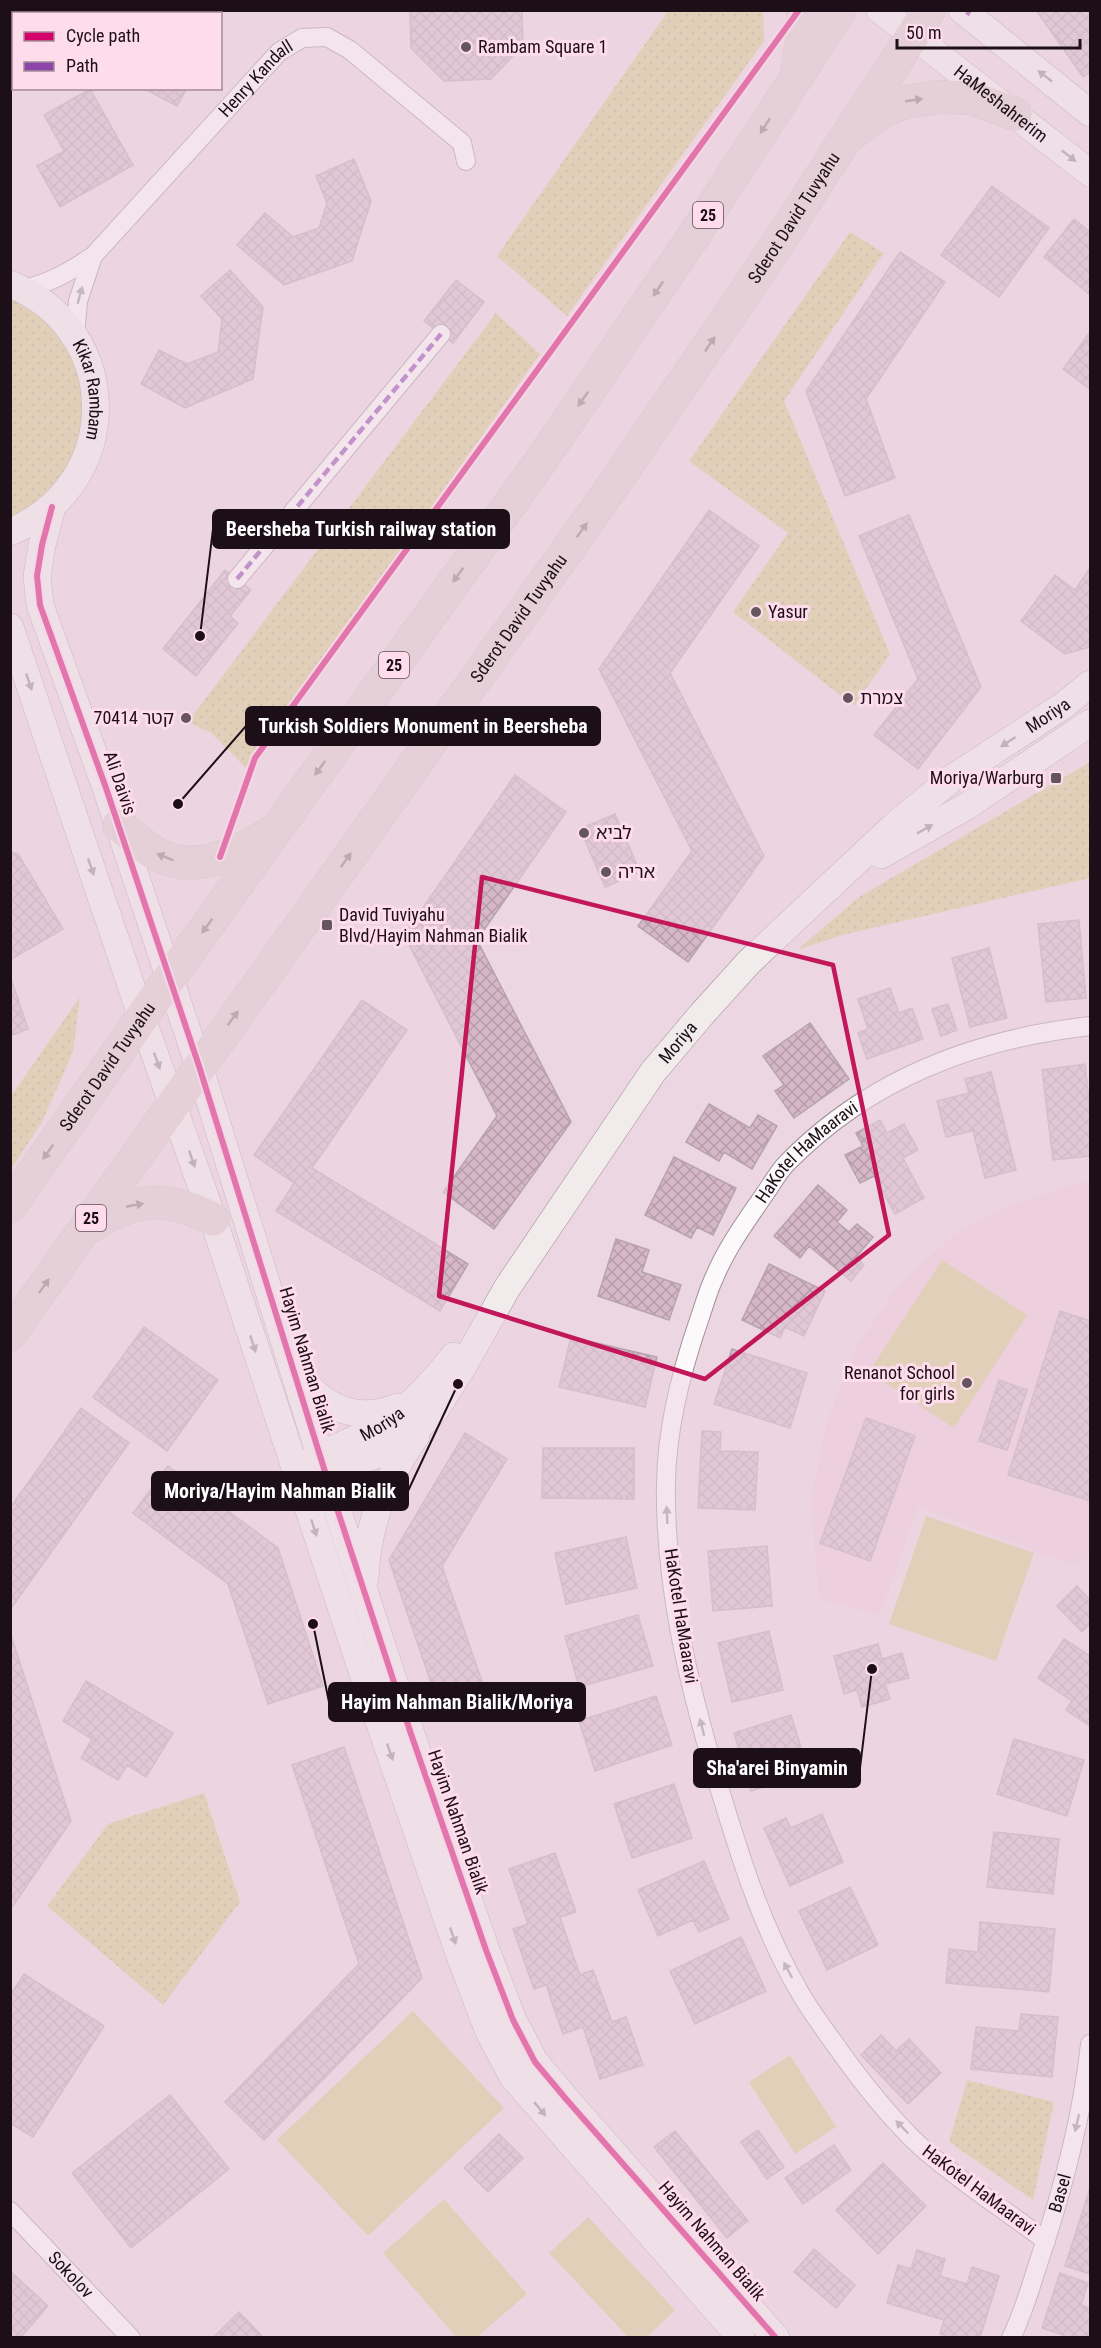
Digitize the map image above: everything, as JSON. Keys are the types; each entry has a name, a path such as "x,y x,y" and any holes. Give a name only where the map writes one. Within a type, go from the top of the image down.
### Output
{"highway":[{"path":"796,77 803,35 803,10"},
{"name":"Sderot David Tuvyahu","path":"10,1206 141,1018 538,465 697,231 840,10"},
{"name":"Sderot David Tuvyahu","path":"10,1334 598,507 753,281 921,23"},
{"path":"846,138 881,112 905,102 939,97 972,98 1015,114"},
{"path":"118,825 150,851 167,859 192,863 233,854 278,828"},
{"path":"83,1230 120,1208 143,1203 180,1205 213,1219"}],"street":[{"name":"HaMeshahrerim","path":"880,10 921,23 1015,114 1090,172"},
{"path":"962,10 1090,112"},
{"name":"Henry Kandall","path":"17,286 38,286 71,271 93,256 279,52 302,38 327,37 350,50 462,143 466,161"},
{"name":"Henry Kandall","path":"75,335 78,301 93,256"},
{"name":"Kikar Rambam","path":"10,532 38,518 69,489 88,454 94,433 96,411 91,368 75,335 58,314 42,300 17,286"},
{"path":"237,579 441,334"},
{"name":"Ali Daivis","path":"52,507 37,576 40,605 118,825 199,1066"},
{"path":"10,627 141,1018 213,1219 372,1701 461,1959 489,2032 513,2077 741,2337"},
{"name":"Moriya","path":"295,1472 323,1464 369,1433 424,1407 445,1368 507,1288 654,1072 702,1014 749,963 893,827 951,779 1064,705 1090,684"},
{"name":"Moriya","path":"839,880 967,806 1090,723"},
{"name":"HaKotel HaMaaravi","path":"1046,2241 974,2190 919,2145 871,2094 800,1993 775,1946 741,1861 707,1747 684,1656 669,1566 666,1481 672,1418 690,1344 715,1274 745,1223 785,1164 851,1107 912,1073 974,1048 1044,1032 1090,1026"},
{"name":"Hayim Nahman Bialik","path":"199,1066 364,1592 486,1950 513,2020 535,2062 776,2337"},
{"path":"291,1365 314,1394 345,1411 373,1414 424,1407 407,1449 383,1492 369,1537 364,1592"},
{"name":"Basel","path":"1011,2337 1019,2321 1046,2241 1078,2120 1090,2044"},
{"name":"Sokolov","path":"10,2211 131,2337"}],"highlighted area":[{"path":"482,877 833,965 889,1235 705,1379 439,1296"}],"shaded area":[{"path":"668,11 763,11 764,41 567,316 497,256"},
{"path":"850,232 884,253 784,401 890,654 854,706 733,612 788,533 689,461"},
{"path":"10,298 42,317 62,338 77,369 83,403 82,423 77,443 59,479 29,507 10,517"},
{"path":"496,313 540,354 246,768 211,733 188,722"},
{"path":"1090,762 1090,878 842,935 797,950 859,897"},
{"path":"80,997 73,1052 42,1122 11,1169 11,1096"},
{"name":"Renanot School for girls","path":"1090,1181 1090,1556 1072,1565 918,1507 880,1615 819,1599 811,1500 826,1424 859,1342 899,1285 951,1237 998,1209"},
{"path":"942,1260 1027,1315 954,1428 869,1372"},
{"path":"926,1516 1034,1553 996,1661 889,1624"},
{"path":"204,1793 240,1902 163,2005 47,1906 108,1824"},
{"path":"413,2011 504,2108 368,2236 277,2140"},
{"path":"790,2055 836,2127 795,2154 749,2082"},
{"path":"967,2080 1054,2102 1033,2200 949,2142"},
{"path":"444,2199 527,2294 477,2337 456,2337 383,2253"},
{"path":"588,2217 675,2310 647,2337 628,2337 549,2253"}],"building":[{"path":"128,10 187,10 190,12 128,12"},
{"name":"Rambam Square 1","path":"410,10 522,10 523,45 491,79 444,81 411,48"},
{"path":"1036,10 1090,10 1090,72 1083,77"},
{"path":"91,90 133,165 60,207 37,166 64,151 44,115"},
{"path":"147,90 186,90 177,106"},
{"path":"354,159 371,201 352,261 284,285 237,245 265,213 293,237 319,228 327,203 316,176"},
{"path":"992,186 1049,228 999,297 941,255"},
{"path":"1074,219 1090,232 1090,295 1044,257"},
{"path":"900,252 945,282 866,399 895,478 845,496 806,391"},
{"path":"230,270 263,307 253,379 185,408 141,384 159,350 187,364 218,352 222,319 201,296"},
{"path":"456,280 484,302 453,343 424,321"},
{"path":"1090,332 1090,389 1063,369"},
{"path":"709,510 759,546 670,673 764,856 688,962 638,926 692,851 599,669"},
{"path":"909,515 981,687 918,769 874,735 918,679 859,536"},
{"path":"1090,568 1090,647 1065,654 1021,621 1055,575 1075,590"},
{"path":"225,570 251,590 230,616 238,623 196,676 163,649"},
{"path":"515,775 566,812 477,940 571,1122 494,1229 443,1192 497,1116 404,935"},
{"path":"615,814 640,872 605,887 580,829"},
{"path":"10,852 18,854 63,929 10,960"},
{"path":"1079,920 1086,998 1046,1002 1038,924"},
{"path":"989,948 1007,1018 970,1027 952,958"},
{"path":"10,976 28,1029 10,1036"},
{"path":"890,988 899,1013 912,1008 923,1039 867,1059 858,1033 868,1029 858,999"},
{"path":"362,1000 407,1030 312,1168 468,1264 440,1311 276,1211 294,1183 254,1155"},
{"path":"948,1004 957,1030 941,1036 932,1009"},
{"path":"810,1023 849,1079 794,1118 775,1091 784,1085 763,1056"},
{"path":"1085,1064 1090,1109 1090,1156 1053,1160 1042,1070"},
{"path":"991,1072 1016,1170 985,1178 973,1131 946,1137 937,1101 969,1093 965,1079"},
{"path":"709,1104 750,1128 758,1115 777,1126 752,1169 724,1152 719,1161 686,1142"},
{"path":"880,1120 887,1133 904,1124 918,1150 903,1158 924,1198 895,1214 874,1176 860,1183 845,1155 863,1146 856,1133"},
{"path":"674,1157 736,1188 713,1235 697,1227 691,1238 645,1215"},
{"path":"818,1185 847,1210 837,1222 849,1232 857,1224 873,1237 856,1257 864,1265 851,1281 809,1246 800,1258 774,1236"},
{"path":"616,1239 649,1250 642,1272 681,1285 669,1320 598,1296"},
{"path":"769,1264 825,1291 804,1336 785,1327 780,1338 742,1320"},
{"path":"1060,1311 1090,1321 1090,1501 1008,1475"},
{"path":"144,1327 218,1380 167,1451 93,1397"},
{"path":"571,1337 657,1357 645,1407 559,1387"},
{"path":"732,1349 807,1373 790,1428 714,1404"},
{"path":"999,1380 1027,1390 1007,1450 979,1441"},
{"path":"81,1408 129,1443 10,1610 10,1508"},
{"path":"866,1418 915,1436 870,1561 820,1543"},
{"path":"702,1431 721,1432 720,1451 758,1452 755,1510 698,1508"},
{"path":"465,1433 507,1459 442,1566 484,1687 438,1703 389,1560"},
{"path":"543,1448 634,1448 634,1499 542,1498"},
{"path":"168,1466 278,1548 323,1686 268,1704 228,1584 133,1513"},
{"path":"626,1537 637,1588 566,1604 555,1553"},
{"path":"767,1546 772,1606 713,1611 708,1551"},
{"path":"1077,1586 1090,1600 1090,1623 1082,1632 1057,1606"},
{"path":"638,1615 653,1666 579,1687 565,1636"},
{"path":"769,1631 783,1690 732,1702 718,1643"},
{"path":"10,1632 71,1821 13,1906 10,1904"},
{"path":"1064,1639 1090,1656 1090,1726 1066,1710 1072,1701 1038,1678"},
{"path":"878,1644 882,1659 902,1653 909,1678 885,1684 890,1699 862,1707 857,1690 844,1694 834,1656"},
{"path":"86,1681 173,1733 146,1777 127,1765 118,1780 81,1758 92,1739 63,1721"},
{"path":"656,1696 672,1745 595,1771 579,1721"},
{"path":"791,1715 809,1773 751,1791 734,1733"},
{"path":"1014,1739 1084,1760 1067,1816 997,1794"},
{"path":"344,1747 422,1978 264,2140 225,2102 359,1964 292,1765"},
{"path":"674,1784 692,1838 632,1858 614,1804"},
{"path":"822,1814 843,1862 790,1886 764,1828 786,1818 791,1828"},
{"path":"994,1832 1059,1839 1053,1894 987,1887"},
{"path":"555,1853 576,1912 560,1917 580,1975 593,1970 612,2022 626,2017 643,2065 600,2079 583,2027 563,2034 546,1985 534,1989 513,1929 528,1924 509,1869"},
{"path":"704,1861 729,1919 699,1932 693,1920 658,1936 638,1890"},
{"path":"850,1887 878,1945 827,1970 799,1911"},
{"path":"980,1922 1055,1929 1049,1992 946,1983 949,1949 978,1952"},
{"path":"741,1937 766,1991 695,2024 670,1971"},
{"path":"24,1974 104,2026 33,2137 10,2123 10,1995"},
{"path":"1021,2014 1058,2017 1052,2077 971,2069 976,2027 1019,2031"},
{"path":"881,2035 896,2051 909,2039 941,2073 908,2104 861,2055"},
{"path":"170,2095 229,2169 131,2248 72,2173"},
{"path":"758,2130 784,2167 767,2179 741,2142"},
{"path":"675,2131 748,2221 727,2238 654,2147"},
{"path":"499,2134 523,2158 488,2192 464,2168"},
{"path":"834,2145 851,2170 803,2204 785,2178"},
{"path":"883,2163 926,2206 878,2254 836,2210"},
{"path":"1090,2191 1090,2274 1065,2266"},
{"path":"814,2249 855,2285 836,2308 794,2272"},
{"path":"917,2250 945,2259 940,2276 967,2284 972,2267 999,2276 980,2338 953,2338 940,2334 944,2320 887,2303 898,2265 911,2269"},
{"path":"10,2271 48,2306 20,2338 10,2338"},
{"path":"1060,2273 1088,2283 1081,2305 1090,2308 1090,2338 1071,2338 1042,2328"},
{"path":"239,2312 264,2338 213,2338"}],"marked path":[{"path":"967,15 970,10"},
{"path":"237,579 441,334"}],"cycle path":[{"path":"220,857 255,758 799,10"},
{"path":"52,507 37,576 40,605 106,788 199,1066 326,1475 411,1734 486,1950 513,2020 535,2062 776,2338"}],"place":[{"name":"Rambam Square 1","path":"466,47"},
{"name":"Yasur","path":"756,612"},
{"name":"Beersheba Turkish railway station","path":"200,636"},
{"name":"צמרת","path":"848,698"},
{"name":"קטר 70414","path":"186,718"},
{"name":"Moriya/Warburg","path":"1056,778"},
{"name":"Turkish Soldiers Monument in Beersheba","path":"178,804"},
{"name":"לביא","path":"584,833"},
{"name":"אריה","path":"606,872"},
{"name":"David Tuviyahu Blvd/Hayim Nahman Bialik","path":"327,925"},
{"name":"Renanot School for girls","path":"967,1383"},
{"name":"Moriya/Hayim Nahman Bialik","path":"458,1384"},
{"name":"Hayim Nahman Bialik/Moriya","path":"313,1624"},
{"name":"Sha'arei Binyamin","path":"872,1669"}]}
